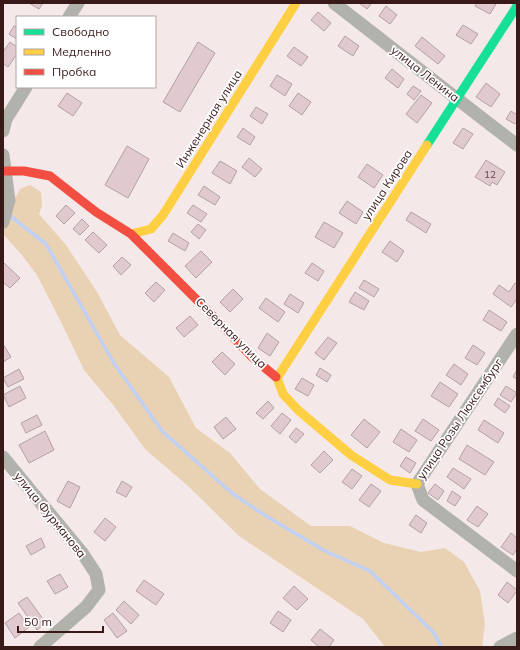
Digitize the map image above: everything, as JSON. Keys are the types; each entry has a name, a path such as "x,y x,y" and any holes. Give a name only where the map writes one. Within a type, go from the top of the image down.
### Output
{"street":[{"path":"70,16 78,3"},
{"name":"Инженерная улица","path":"131,234 151,229 163,215 296,3"},
{"name":"улица Ленина","path":"334,3 517,145"},
{"name":"улица Кирова","path":"277,378 517,6"},
{"path":"3,131 6,120 25,88"},
{"path":"3,155 9,200 3,222"},
{"name":"Северная улица","path":"6,172 24,171 50,176 96,212 131,234 251,356 277,378 283,394 298,410 351,455 390,480 417,484"},
{"name":"улица Розы Люксембург","path":"417,484 517,334"},
{"name":"улица Фурманова","path":"3,457 83,554 96,574 99,590 86,607 40,647"},
{"path":"417,484 423,500 517,571"},
{"path":"500,647 517,638"}],"shaded area":[{"path":"30,185 41,192 42,206 39,214 66,245 97,292 120,335 169,377 196,428 230,453 260,489 311,526 350,526 384,543 421,552 445,548 464,562 480,591 485,624 482,647 385,647 363,619 239,536 188,486 145,449 114,406 84,370 37,275 3,234 3,222 20,189"}],"building":[{"path":"29,3 43,3 39,9"},
{"path":"359,3 372,3 367,9"},
{"path":"477,3 496,4 490,14 475,6"},
{"path":"386,6 397,15 390,24 379,16"},
{"path":"318,12 331,23 324,31 311,20"},
{"path":"463,25 478,34 471,44 456,35"},
{"path":"14,26 16,27 16,38 9,34"},
{"path":"345,36 359,46 353,56 338,46"},
{"path":"422,37 445,56 438,64 415,46"},
{"path":"10,42 16,46 16,55 8,67 3,63 3,52"},
{"path":"198,42 215,53 180,112 163,102"},
{"path":"294,47 308,57 301,66 287,56"},
{"path":"392,69 404,79 398,88 385,78"},
{"path":"277,75 292,84 285,96 270,86"},
{"path":"486,83 500,94 491,107 476,97"},
{"path":"413,86 421,91 414,100 407,94"},
{"path":"67,93 82,103 73,116 58,106"},
{"path":"298,93 311,102 302,115 289,106"},
{"path":"421,95 432,103 417,123 406,114"},
{"path":"256,107 268,114 262,124 250,116"},
{"path":"511,111 517,115 517,122 515,124 506,119"},
{"path":"243,128 255,137 250,145 237,137"},
{"path":"463,128 473,134 463,149 453,143"},
{"path":"127,146 149,159 128,198 105,185"},
{"path":"249,158 262,169 255,177 242,167"},
{"path":"486,160 505,172 497,185 492,182 490,186 475,177"},
{"path":"220,161 237,171 230,184 212,173"},
{"path":"367,164 383,175 374,188 358,177"},
{"path":"204,186 220,197 215,205 198,195"},
{"path":"347,201 363,212 356,224 339,213"},
{"path":"66,205 75,213 64,224 56,216"},
{"path":"193,205 207,214 201,222 187,213"},
{"path":"411,212 431,224 426,233 406,220"},
{"path":"82,219 89,226 80,235 73,229"},
{"path":"324,222 343,233 334,248 315,237"},
{"path":"198,224 206,230 199,239 191,232"},
{"path":"93,232 107,245 99,253 85,240"},
{"path":"173,233 189,243 185,251 168,241"},
{"path":"390,241 404,251 397,262 382,252"},
{"path":"201,251 212,262 196,278 185,266"},
{"path":"122,257 131,265 121,275 113,266"},
{"path":"4,263 20,278 10,288 3,282"},
{"path":"312,263 324,271 318,281 305,273"},
{"path":"364,280 379,289 374,297 359,288"},
{"path":"156,282 165,290 154,302 145,293"},
{"path":"515,283 517,284 517,299 511,307 493,294 499,285 509,292"},
{"path":"233,289 243,299 230,312 220,302"},
{"path":"355,292 369,301 364,310 349,302"},
{"path":"290,294 304,303 298,313 284,304"},
{"path":"266,298 285,312 278,322 259,308"},
{"path":"489,310 507,322 501,331 483,320"},
{"path":"190,316 198,325 184,337 176,328"},
{"path":"267,333 279,342 270,356 258,348"},
{"path":"328,337 337,343 324,360 315,353"},
{"path":"3,344 11,357 3,362"},
{"path":"473,345 485,353 477,365 465,358"},
{"path":"222,352 235,364 225,375 212,362"},
{"path":"454,364 468,374 461,385 446,375"},
{"path":"320,368 331,375 327,382 316,375"},
{"path":"19,369 24,379 8,387 3,378"},
{"path":"517,370 517,379 513,377"},
{"path":"302,378 314,385 308,396 295,389"},
{"path":"440,382 458,394 449,407 431,396"},
{"path":"20,386 26,398 9,407 3,395"},
{"path":"506,386 517,393 511,402 500,395"},
{"path":"498,398 510,406 505,413 494,405"},
{"path":"268,401 274,408 263,419 256,413"},
{"path":"282,413 291,420 280,434 271,426"},
{"path":"37,415 42,425 26,433 21,423"},
{"path":"226,417 236,429 223,439 214,427"},
{"path":"364,419 380,432 367,448 351,435"},
{"path":"423,419 439,430 431,441 415,431"},
{"path":"484,420 504,433 498,443 478,430"},
{"path":"296,428 304,434 296,443 289,437"},
{"path":"401,429 417,440 409,452 393,442"},
{"path":"45,431 54,450 29,463 19,445"},
{"path":"467,445 494,462 485,475 459,459"},
{"path":"324,451 333,460 320,473 311,465"},
{"path":"406,457 416,463 410,473 400,466"},
{"path":"453,468 471,479 464,489 447,477"},
{"path":"352,469 362,476 352,489 342,482"},
{"path":"68,481 80,487 70,508 57,501"},
{"path":"122,481 132,487 126,497 116,492"},
{"path":"371,484 381,491 369,507 359,500"},
{"path":"435,484 444,491 438,500 428,493"},
{"path":"452,491 461,497 455,506 447,501"},
{"path":"477,506 488,514 478,527 467,520"},
{"path":"416,515 427,523 421,533 409,525"},
{"path":"105,518 116,527 105,541 94,532"},
{"path":"511,533 517,538 517,549 513,555 501,547"},
{"path":"41,538 45,547 31,555 26,546"},
{"path":"60,574 68,587 55,594 47,581"},
{"path":"144,580 164,594 156,605 136,591"},
{"path":"507,582 517,590 508,603 498,595"},
{"path":"294,586 308,599 297,610 283,598"},
{"path":"27,597 46,623 37,630 18,603"},
{"path":"124,601 139,615 131,624 116,610"},
{"path":"278,611 291,620 283,632 270,623"},
{"path":"19,613 29,627 15,638 5,623"},
{"path":"113,613 127,631 117,638 104,620"},
{"path":"320,629 334,640 329,647 319,647 311,640"}],"waterway":[{"path":"9,215 46,244 115,365 163,432 233,494 266,516 325,551 370,571 433,632 442,647"}],"traffic: fast":[{"path":"427,145 517,6"}],"traffic: slow":[{"path":"131,234 151,229 163,215 296,3"},
{"path":"277,378 427,145"},
{"path":"276,377 283,394 298,410 351,455 390,480 417,484"}],"traffic: jam":[{"path":"6,171 24,171 50,176 96,212 131,234 251,356 276,377"}]}
